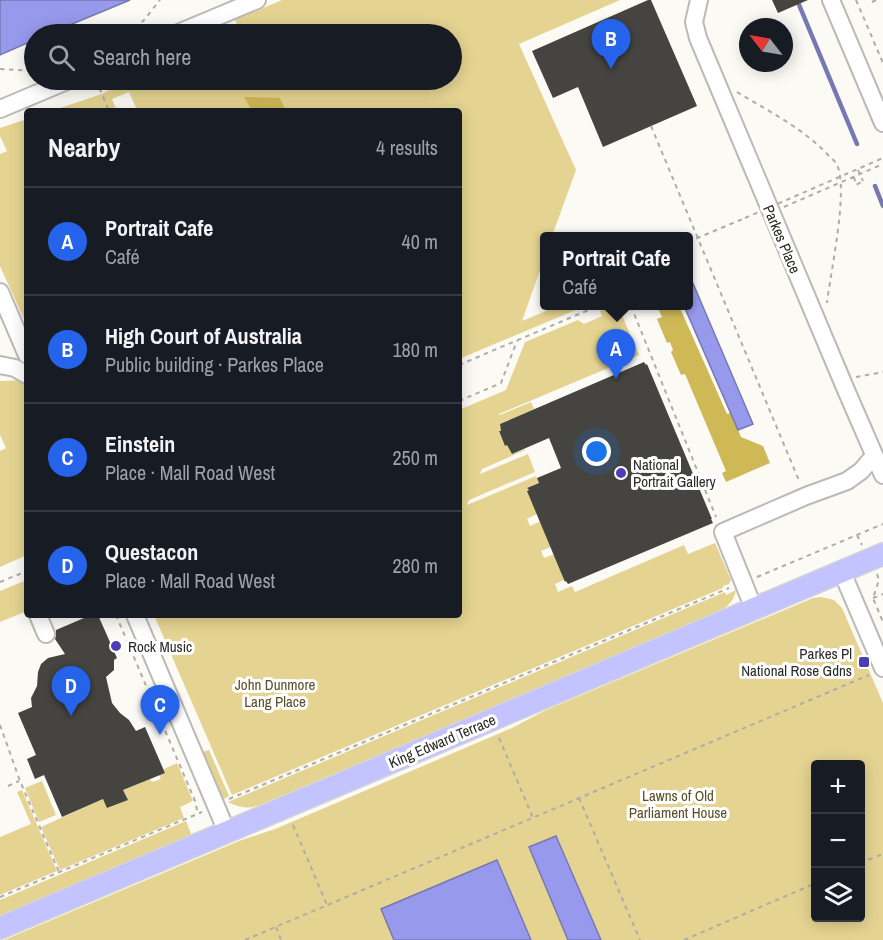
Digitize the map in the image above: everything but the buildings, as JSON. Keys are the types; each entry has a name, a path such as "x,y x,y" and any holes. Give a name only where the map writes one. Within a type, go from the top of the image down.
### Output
{"main road":[{"name":"King Edward Terrace","path":"0,928 883,554"}],"street":[{"path":"200,24 257,0"},
{"name":"Parkes Place","path":"699,0 694,22 698,38 880,466"},
{"path":"831,0 883,123"},
{"path":"0,109 45,90"},
{"path":"0,292 24,348"},
{"path":"0,365 15,368 24,373"},
{"path":"754,609 723,532 847,481 861,471 880,466"},
{"path":"842,572 878,671"},
{"path":"39,618 46,634"},
{"path":"136,618 227,832"}],"path":[{"path":"139,24 160,0"},
{"path":"856,0 883,63"},
{"path":"872,2 876,0"},
{"path":"0,69 24,70"},
{"path":"730,88 784,120 819,145 837,165 841,183 836,248 826,307"},
{"path":"100,90 108,108"},
{"path":"651,126 806,496"},
{"path":"693,240 883,158"},
{"path":"780,209 883,164"},
{"path":"854,177 856,185 863,181 858,169"},
{"path":"462,364 588,310"},
{"path":"633,310 719,524"},
{"path":"462,400 501,383 517,340"},
{"path":"851,378 883,372"},
{"path":"0,897 883,524"},
{"path":"0,582 24,572"},
{"path":"879,580 873,598 883,622"},
{"path":"873,598 883,594"},
{"path":"117,618 195,801 198,814"},
{"path":"245,940 878,671"},
{"path":"0,726 20,781 59,872"},
{"path":"499,738 533,818"},
{"path":"8,786 20,781"},
{"path":"579,798 640,940"},
{"path":"293,825 327,906"},
{"path":"865,861 883,854"},
{"path":"684,940 811,885"},
{"path":"276,927 281,940"}],"green space":[{"path":"282,0 620,0 519,44 576,170 553,232 540,232 540,270 522,321 548,310 575,310 462,358 462,108 136,108 129,92 112,99 116,108 60,108 110,90 462,90 462,24 237,24 235,20"},
{"path":"24,120 24,319 0,266 0,154 7,151 0,136 0,128"},
{"name":"John Dunmore Lang Place","path":"620,310 639,355 499,414 531,402 534,409 500,424 501,431 499,432 505,446 507,445 512,454 525,450 482,469 480,474 528,454 535,472 469,500 467,505 536,476 539,483 527,488 537,514 527,519 530,526 541,521 551,547 541,551 544,558 555,554 564,580 555,584 558,592 572,586 575,592 684,545 688,554 715,543 731,580 729,584 232,795 155,618 462,618 462,409 506,390 525,342 578,320 584,324 602,316 600,311"},
{"path":"0,381 19,381 24,385 24,556 0,567 0,451 6,448 0,435"},
{"path":"24,581 24,612 0,622 0,591"},
{"path":"736,590 731,602 720,611 260,805 244,807 228,802 725,592 726,595"},
{"name":"Lawns of Old Parliament House","path":"813,598 834,600 842,608 883,703 883,940 4,940 239,841 275,829 512,728 546,710"},
{"path":"209,750 229,796 224,799 202,752"},
{"path":"177,763 193,801 180,807 184,818 60,870 41,827 103,799 108,808 127,800 123,790 150,779 152,782 161,779 159,775 165,773 164,769"},
{"path":"42,781 56,815 39,822 25,788"},
{"path":"22,790 57,871 0,895 0,837 31,824 17,792"},
{"path":"186,821 191,834 188,837 0,917 0,900"}],"shaded area":[{"path":"244,97 280,98 285,108 250,108"},
{"path":"659,310 681,310 727,414 731,413 741,437 763,446 770,463 726,482 722,473 726,471 685,374 681,375 671,352 673,350 670,342 667,343 657,319 662,317"}],"water":[{"path":"0,0 130,0 72,24 24,24 24,44 0,55"},
{"path":"693,283 753,424 738,430 686,310 693,310"},
{"path":"556,836 601,940 568,940 529,847"},
{"path":"497,860 531,940 394,940 381,909"}],"waterway":[{"path":"797,0 857,144"},
{"path":"875,186 883,206"}],"place":[{"name":"High Court of Australia","path":"611,69"},
{"name":"Portrait Cafe","path":"616,379"},
{"name":"National Portrait Gallery","path":"621,473"},
{"name":"Rock Music","path":"116,646"},
{"name":"Parkes Pl National Rose Gdns","path":"864,662"},
{"name":"Questacon","path":"71,716"},
{"name":"Einstein","path":"160,735"}]}
